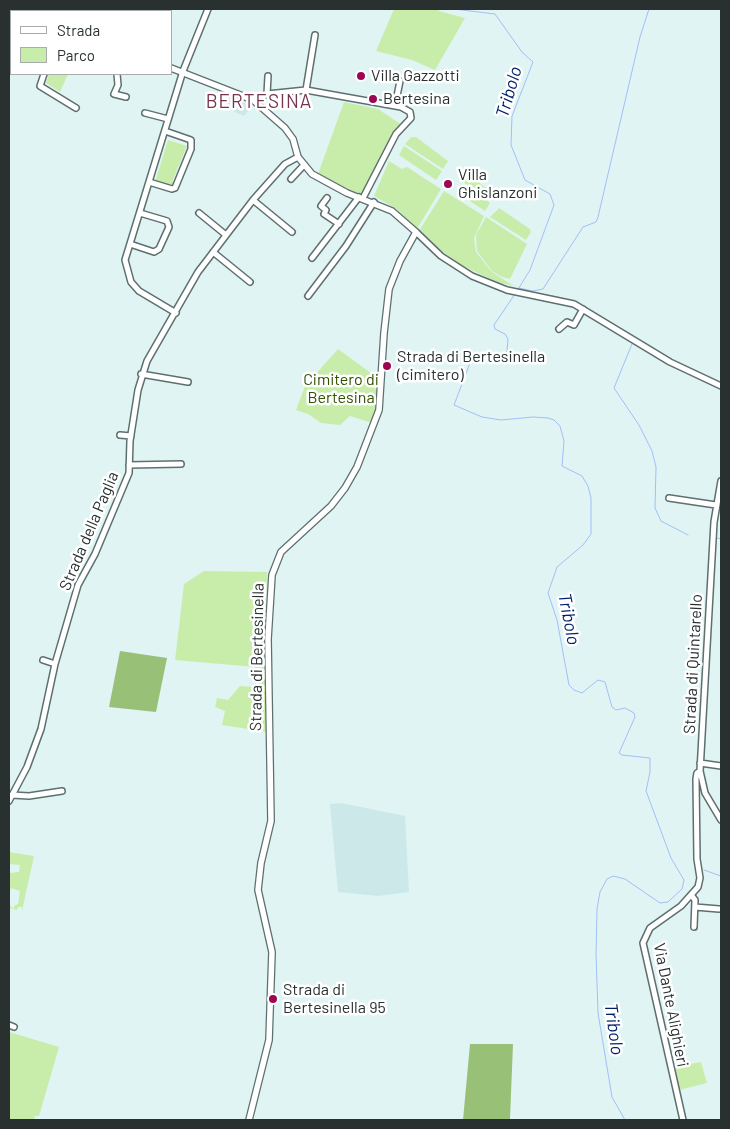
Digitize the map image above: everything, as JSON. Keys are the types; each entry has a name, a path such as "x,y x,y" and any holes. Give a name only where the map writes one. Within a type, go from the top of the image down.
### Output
{"street":[{"path":"176,313 139,291 131,282 125,260 183,71 208,9"},
{"path":"306,90 315,35"},
{"path":"172,68 253,100 285,128 293,139 298,157 304,165 328,184 374,202 398,214 436,252 462,271 484,282 516,292 564,301 583,310 670,362 721,386"},
{"path":"44,75 40,86 76,108"},
{"path":"117,75 118,85 114,94 126,97"},
{"path":"267,94 268,76"},
{"path":"395,106 400,81"},
{"path":"253,100 267,94 306,90 395,106 410,112 411,118 396,134 361,198 312,258"},
{"path":"145,113 168,119"},
{"path":"149,182 172,189 176,188 191,149 191,140 165,131"},
{"name":"Strada della Paglia","path":"9,801 27,767 41,729 55,664 78,585 95,554 124,488 142,374 198,272 253,200 285,164 298,157"},
{"path":"291,179 304,165"},
{"path":"327,198 321,206 326,210 324,214 339,224"},
{"path":"253,200 292,232"},
{"path":"308,296 346,246 374,202"},
{"path":"130,244 154,252 159,249 169,226 167,221 140,213"},
{"path":"199,213 226,235"},
{"name":"Strada di Bertesinella","path":"249,1120 269,1040 272,952 258,890 271,810 268,638 272,575 281,552 331,506 358,467 379,410 384,325 389,289 400,261 416,232"},
{"path":"213,252 250,282"},
{"path":"559,329 567,322 574,325 583,310"},
{"path":"142,374 188,382"},
{"path":"120,436 131,436"},
{"name":"Strada della Paglia","path":"129,465 181,464"},
{"name":"Strada di Quintarello","path":"721,481 716,505 700,762 700,771 706,793 721,820"},
{"path":"669,498 716,505"},
{"path":"43,660 55,664"},
{"path":"700,762 721,766"},
{"path":"694,927 696,900 692,896 697,890 700,880 697,859 696,779 697,773 700,771"},
{"path":"12,795 30,796 62,791"},
{"name":"Via Dante Alighieri","path":"683,1120 644,943 650,928 692,896"},
{"path":"695,907 719,909"}],"shaded area":[{"path":"225,92 252,106 244,116 219,105"},
{"path":"341,803 405,816 409,892 378,896 338,892 330,804"}],"green space":[{"path":"394,9 438,9 439,11 465,18 435,70 412,60 376,51"},
{"path":"49,75 68,75 60,92 46,83"},
{"path":"344,102 378,109 402,125 366,195 350,191 318,174"},
{"path":"411,137 416,137 448,161 443,169 405,144"},
{"path":"168,140 187,146 172,182 175,184 172,187 155,182"},
{"path":"404,146 442,171 436,180 399,155"},
{"path":"389,161 402,169 407,167 441,189 417,229 397,209 374,196"},
{"path":"469,173 483,186 497,192 492,200 463,182"},
{"path":"462,184 490,203 485,211 456,192"},
{"path":"444,191 484,216 474,238 476,252 492,272 514,286 497,282 463,266 436,247 419,231"},
{"path":"499,208 530,229 531,232 526,240 490,217"},
{"path":"486,217 527,244 510,279 492,271 477,251 476,235"},
{"name":"Cimitero di Bertesina","path":"338,349 375,376 369,384 377,390 376,403 378,404 372,423 350,416 340,425 321,423 308,414 296,410 305,386"},
{"path":"204,571 267,572 264,667 269,678 267,732 222,725 225,711 215,707 217,698 228,700 240,686 255,687 255,667 175,660 184,584"},
{"path":"120,651 167,658 156,712 109,707"},
{"path":"9,852 34,856 22,911 22,907 18,907 17,910 9,908 9,905 14,909 14,906 18,904 20,891 11,888 9,892 9,873 19,872 20,865 9,864"},
{"path":"9,1032 59,1047 39,1116 35,1116 34,1120 9,1120"},
{"path":"470,1044 513,1044 510,1119 463,1120"},
{"path":"701,1062 707,1083 679,1090 674,1067"}],"waterway":[{"name":"Tribolo","path":"454,9 495,14 522,52 533,62 512,116 511,145 525,180 550,194 554,205 530,270 517,291"},
{"path":"519,288 533,291 543,289 583,227 596,222 640,37 649,9"},
{"name":"Tribolo","path":"515,294 494,325 495,329 505,334 508,339 507,351 502,356 486,355 470,363 454,405 482,417 501,420 533,417 548,418 554,420 560,426 564,441 562,466 582,476 588,486 591,498 591,534 583,545 557,567 548,593 557,620 569,685 574,690 582,693 598,680 605,682 612,707 616,710 625,708 634,713 635,717 619,753 650,758 650,772 646,791 671,858 684,880 682,889 668,902 660,903 625,879 613,876 607,879 600,892 597,909 596,954 598,1013 612,1097 625,1120"},
{"path":"632,344 614,388 639,425 652,451 656,467 655,508 661,521 688,535"},
{"path":"717,538 721,539"},
{"path":"704,870 721,876"}],"place":[{"name":"Villa Gazzotti","path":"361,76"},
{"name":"Bertesina","path":"373,99"},
{"name":"Villa Ghislanzoni","path":"448,184"},
{"name":"Strada di Bertesinella (cimitero)","path":"387,366"},
{"name":"Strada di Bertesinella 95","path":"273,999"}],"district":[{"name":"BERTESINA","path":"259,102"}]}
